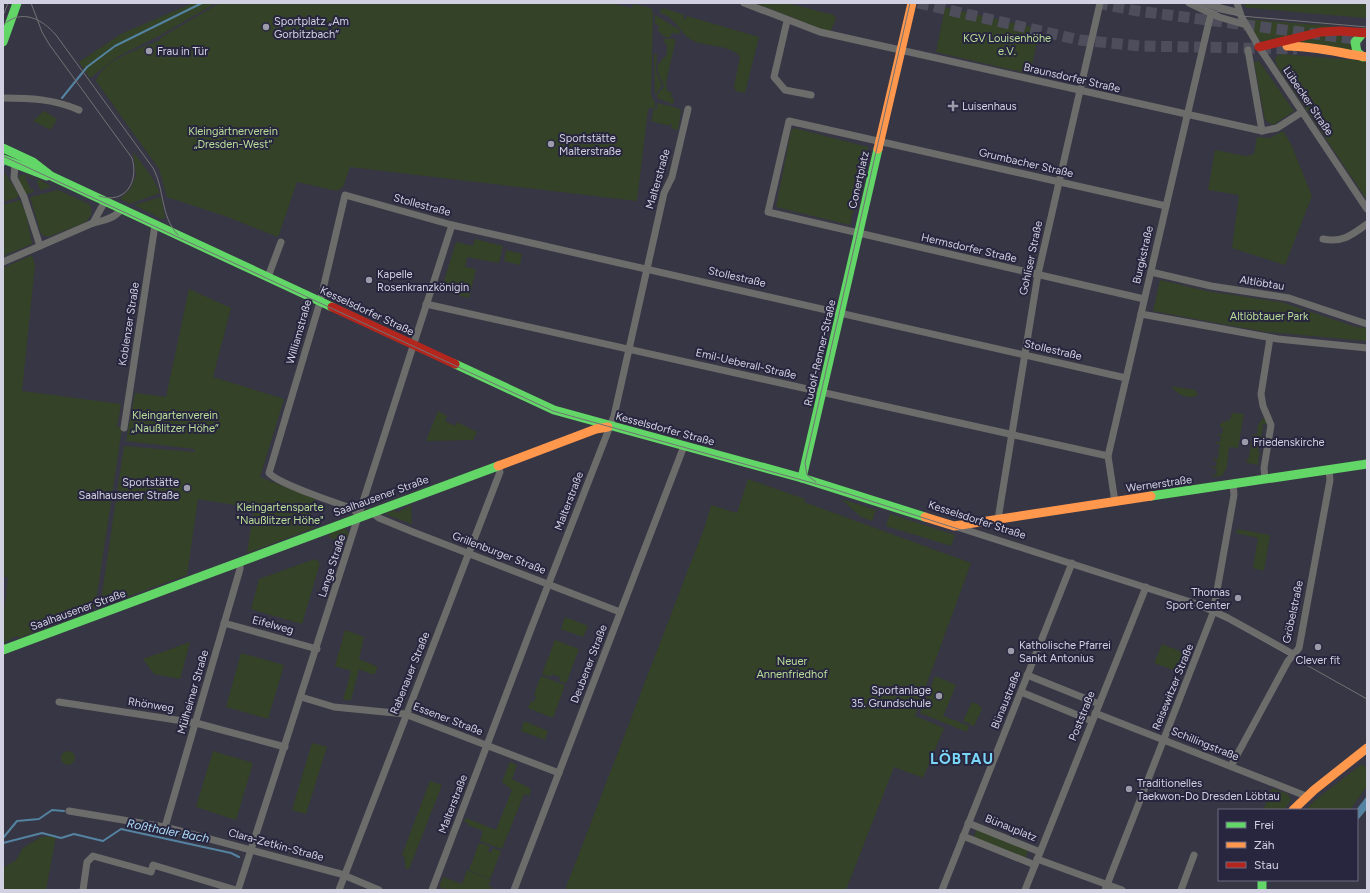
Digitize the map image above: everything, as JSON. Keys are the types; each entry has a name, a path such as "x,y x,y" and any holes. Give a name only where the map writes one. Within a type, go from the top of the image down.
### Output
{"street":[{"path":"3,42 17,3"},
{"name":"Braunsdorfer Straße","path":"744,3 787,21 820,32 1079,92 1262,131 1277,128 1302,112"},
{"path":"880,142 912,3"},
{"name":"Gohliser Straße","path":"998,519 1038,274 1100,3"},
{"path":"1189,3 1212,10 1240,12"},
{"path":"1202,3 1230,21 1246,25"},
{"path":"1212,10 1226,3"},
{"name":"Lübecker Straße","path":"1237,3 1246,25 1261,50 1367,209"},
{"name":"Burgkstraße","path":"1115,502 1108,456 1212,10"},
{"path":"787,21 774,77 785,90 811,95"},
{"path":"1261,50 1321,32 1365,36"},
{"path":"1365,36 1355,42 1357,52 1365,54"},
{"path":"1261,50 1301,44 1365,54"},
{"path":"1248,50 1262,131"},
{"path":"3,98 54,101 79,110"},
{"name":"Malterstraße","path":"432,890 548,584 610,426 664,193 672,177 688,109"},
{"name":"Conertplatz","path":"789,121 880,142 859,234 768,212 789,121"},
{"name":"Grumbacher Straße","path":"880,142 1166,206"},
{"name":"Kesselsdorfer Straße","path":"3,148 33,162 51,176 413,346 554,410 802,478 1146,587 1214,611 1293,654"},
{"name":"Kesselsdorfer Straße","path":"3,158 38,174 51,176"},
{"path":"15,164 14,178 24,197 40,246"},
{"name":"Stollestraße","path":"345,196 452,225 842,312 1126,378"},
{"name":"Williamstraße","path":"345,196 320,302 269,473 273,477 285,483 353,509 360,516"},
{"path":"93,223 104,201"},
{"path":"3,262 93,223 109,218 118,213 121,209"},
{"path":"1323,239 1333,241 1341,240 1349,237 1367,224"},
{"name":"Koblenzer Straße","path":"124,428 156,225"},
{"name":"Lange Straße","path":"237,890 252,850 360,516 452,225"},
{"name":"Hermsdorfer Straße","path":"859,234 1144,299"},
{"name":"Rudolf-Renner-Straße","path":"802,478 859,234"},
{"path":"268,277 282,242"},
{"name":"Altlöbtau","path":"1151,272 1211,286 1289,298 1367,324"},
{"name":"Emil-Ueberall-Straße","path":"426,304 1108,456"},
{"path":"1141,314 1270,338 1367,348"},
{"path":"1265,480 1264,468 1271,425 1263,406 1261,394 1270,338"},
{"name":"Saalhausener Straße","path":"3,650 498,465 596,429 610,426"},
{"name":"Deubener Straße","path":"514,890 684,446"},
{"name":"Wernerstraße","path":"954,526 1367,464"},
{"name":"Rabenauer Straße","path":"339,890 405,714 470,553 500,472 498,465"},
{"name":"Gröbelstraße","path":"1231,766 1293,654 1299,648 1330,480 1329,470"},
{"name":"Reisewitzer Straße","path":"1106,888 1214,611 1234,495 1234,484"},
{"name":"Grillenburger Straße","path":"371,512 379,518 620,612"},
{"name":"Mülheimer Straße","path":"165,827 240,569 240,562"},
{"name":"Bünaustraße","path":"968,823 1072,563"},
{"name":"Poststraße","path":"1025,890 1146,587"},
{"name":"Eifelweg","path":"224,623 317,649"},
{"path":"1027,676 1099,704"},
{"path":"1021,692 1092,721"},
{"name":"Essener Straße","path":"301,698 334,707 405,714 559,774"},
{"name":"Rhönweg","path":"59,702 196,723 285,747"},
{"name":"Schillingstraße","path":"1095,713 1306,796"},
{"path":"1294,809 1306,796 1367,748"},
{"name":"Clara-Zetkin-Straße","path":"69,811 165,827 344,876 380,890"},
{"name":"Bünauplatz","path":"963,836 968,823 1038,859"},
{"path":"942,890 963,836 1038,859 1106,888 1122,890"},
{"path":"1181,890 1194,855"},
{"path":"82,890 86,862 94,856 151,872 153,865 237,890"}],"green space":[{"path":"193,3 216,3 159,36 119,56 90,78 79,62 121,34"},
{"name":"Kleingärtnerverein „Dresden-West“","path":"220,3 610,3 632,8 633,4 651,8 653,12 651,96 655,102 655,109 657,109 657,103 678,108 681,111 678,130 671,128 672,124 669,124 669,126 651,121 654,109 648,108 637,201 350,167 343,187 337,191 297,182 278,237 225,216 167,197 159,169 96,81 100,73 115,60 160,40 160,38"},
{"path":"755,3 787,3 834,15 836,19 830,32"},
{"path":"1243,3 1367,3 1366,18 1246,8"},
{"name":"KGV Louisenhöhe e.V.","path":"945,7 1040,29 1030,74 936,52"},
{"path":"663,8 684,15 683,18 686,19 687,16 759,37 745,93 736,91 734,87 740,56 727,49 696,42 690,39 674,21 660,13 660,10"},
{"path":"655,15 680,30 679,34 672,33 670,38 663,36 658,30 659,26 655,24"},
{"path":"1247,19 1367,29 1262,42 1256,36"},
{"path":"1356,34 1352,50 1337,51 1271,46 1316,35"},
{"path":"663,39 676,39 666,82 667,91 672,92 671,97 674,98 673,104 657,98 657,94 664,87 657,68 667,54 667,46"},
{"path":"654,54 657,54 656,72 662,85 655,95"},
{"path":"1280,54 1367,61 1367,200 1277,66 1275,58"},
{"path":"1259,61 1294,111 1273,125 1265,120 1254,62"},
{"path":"44,111 57,119 51,130 33,121"},
{"path":"794,128 868,147 850,225 776,207 791,131"},
{"path":"1283,131 1291,144 1312,196 1285,265 1232,248 1239,195 1208,190 1215,150 1246,156 1254,154 1257,137 1270,138"},
{"path":"133,151 153,179 160,193 130,204 120,199 131,188 136,175"},
{"path":"3,170 19,195 17,198 3,202"},
{"path":"29,175 37,181 27,176 25,177 31,190 35,189 32,193 26,194 19,180 19,176"},
{"path":"39,179 52,187 40,190 37,181"},
{"path":"58,190 89,204 91,207 91,215 86,222 48,237 41,234 30,197"},
{"path":"161,197 165,218 162,219 134,205"},
{"path":"20,200 26,214 32,244 3,256 3,205"},
{"path":"475,239 503,246 499,263 467,257 465,267 476,269 469,298 441,291 456,242 473,246"},
{"path":"506,250 522,254 520,265 504,261"},
{"path":"32,255 35,265 22,391 121,404 117,427 122,428 95,608 19,638 17,636 3,643 3,622 8,577 3,577 3,268"},
{"name":"Altlöbtauer Park","path":"1160,280 1206,291 1281,302 1356,327 1367,328 1367,341 1266,332 1153,311"},
{"name":"Sportstätte Saalhausener Straße","path":"189,289 231,308 213,377 284,399 260,477 316,499 310,516 314,528 247,553 254,508 198,499 187,575 100,607 124,446 194,452 194,449 126,441 135,393 166,397"},
{"path":"1171,386 1195,390 1198,395 1194,397 1183,396"},
{"path":"438,411 447,416 445,421 455,426 457,422 477,432 473,440 426,441"},
{"path":"1232,413 1244,414 1238,448 1229,447 1227,467 1222,476 1214,477 1211,474 1216,475 1217,469 1212,468 1212,466 1216,467 1217,461 1213,460 1214,458 1218,459 1219,452 1215,450 1219,451 1220,444 1216,444 1216,442 1220,442 1221,436 1217,435 1222,434 1223,428 1219,426 1222,422 1230,420"},
{"path":"1264,417 1267,425 1263,424 1262,428 1266,429 1262,430 1261,436 1265,437 1261,438 1260,444 1263,445 1263,447 1259,446 1258,453 1262,453 1259,455 1258,463 1260,465 1247,463 1253,434 1257,435 1258,425"},
{"name":"Neuer Annenfriedhof","path":"748,479 805,499 804,502 971,563 915,716 944,728 923,778 894,767 846,890 565,890 705,526 711,505 737,513"},
{"path":"841,499 876,510 872,521 861,517"},
{"path":"411,505 412,524 385,514 395,510 397,513"},
{"path":"890,514 955,535 951,546 886,526"},
{"path":"344,528 349,533 343,548 328,535"},
{"path":"1237,529 1270,535 1264,571 1253,568 1258,538 1236,533"},
{"path":"315,559 320,563 302,624 251,609 259,579"},
{"path":"565,617 588,626 583,637 561,629"},
{"path":"345,630 364,637 359,659 378,667 374,675 359,669 351,700 343,700 351,671 335,666"},
{"path":"555,640 579,649 566,683 559,681 560,677 552,674 550,677 542,674"},
{"path":"190,642 180,679 154,674 143,659"},
{"path":"1162,644 1187,654 1179,672 1154,663"},
{"path":"241,653 284,665 268,719 226,707"},
{"path":"541,676 565,685 553,718 528,708 531,701 534,702 536,696 534,695"},
{"name":"Sportanlage 35. Grundschule","path":"935,676 956,685 943,716 969,726 967,732 920,713"},
{"path":"972,702 979,705 982,709 974,726 963,721"},
{"path":"524,721 548,731 545,740 521,731"},
{"path":"312,743 327,747 306,814 292,810"},
{"path":"68,751 73,753 75,758 73,763 68,765 63,763 61,758 63,753"},
{"path":"213,751 253,763 236,820 196,807"},
{"path":"510,762 517,765 512,779 531,789 529,796 524,794 502,849 480,841 483,831 464,822 466,818 496,830 512,790 502,782"},
{"path":"1362,764 1367,769 1367,786 1351,809 1307,809 1314,801"},
{"path":"430,781 442,785 409,869 406,869 404,856 402,855"},
{"path":"1272,788 1288,794 1291,800 1285,809 1263,809"},
{"path":"977,829 1029,849 1025,859 973,839"},
{"path":"56,836 46,890 3,890 3,868 16,860 23,848 41,837"},
{"path":"479,843 490,846 488,851 491,853 493,848 501,851 490,879 469,870"},
{"path":"467,870 491,880 488,886 492,887 491,890 448,890 439,887 443,877 462,884"}],"water":[{"path":"1367,796 1367,809 1358,820 1358,809 1357,809"}],"waterway":[{"path":"62,98 87,67 115,46 202,3"},
{"path":"3,838 17,821 39,819 52,810 64,811"},
{"name":"Roßthaler Bach","path":"3,843 42,833 61,838 74,834 103,841 121,829 231,853 239,857"}],"tunnel":[{"path":"918,3 1080,40 1140,46 1297,49"},
{"path":"1097,3 1138,11 1362,40"}],"tram line":[{"path":"3,16 8,3"},
{"path":"31,3 42,32 49,44 132,158 134,175 132,183 128,189 117,197 108,198 99,196"},
{"path":"816,482 807,475 805,463 910,3"},
{"path":"1191,3 1210,10 1241,16 1367,27"},
{"path":"3,25 10,20 24,16 38,20 56,35 153,168 157,176 168,220 178,235"},
{"path":"3,156 553,411 827,487 1199,606 1367,699"}],"traffic: fast":[{"path":"3,42 17,3"},
{"path":"1363,33 1355,42 1357,52 1363,57"},
{"path":"3,148 33,162 51,176 332,307"},
{"path":"802,478 878,149"},
{"path":"3,159 47,176"},
{"path":"455,364 554,410 802,478 925,517"},
{"path":"1151,496 1367,464"},
{"path":"3,650 498,466"},
{"path":"1262,881 1262,890"}],"traffic: slow":[{"path":"878,149 912,3"},
{"path":"1287,46 1317,48 1367,57"},
{"path":"498,466 596,429 608,427"},
{"path":"925,517 954,526 1151,496"},
{"path":"1294,809 1314,790 1367,748"}],"traffic: jam":[{"path":"1259,47 1321,32 1340,31 1367,33"},
{"path":"332,307 455,364"}],"place":[{"name":"Sportplatz „Am Gorbitzbach“","path":"266,27"},
{"name":"Frau in Tür","path":"149,51"},
{"name":"Luisenhaus","path":"953,106"},
{"name":"Sportstätte Malterstraße","path":"551,144"},
{"name":"Kapelle Rosenkranzkönigin","path":"369,280"},
{"name":"Friedenskirche","path":"1245,442"},
{"name":"Sportstätte Saalhausener Straße","path":"187,488"},
{"name":"Thomas Sport Center","path":"1238,598"},
{"name":"Clever fit","path":"1318,647"},
{"name":"Katholische Pfarrei Sankt Antonius","path":"1011,651"},
{"name":"Sportanlage 35. Grundschule","path":"939,696"},
{"name":"Traditionelles Taekwon-Do Dresden Löbtau","path":"1129,789"}],"district":[{"name":"LÖBTAU","path":"962,759"}],"park label":[{"name":"Kleingartenverein „Naußlitzer Höhe“","path":"175,421"},
{"name":"Kleingartensparte \"Naußlitzer Höhe\"","path":"280,513"}]}
